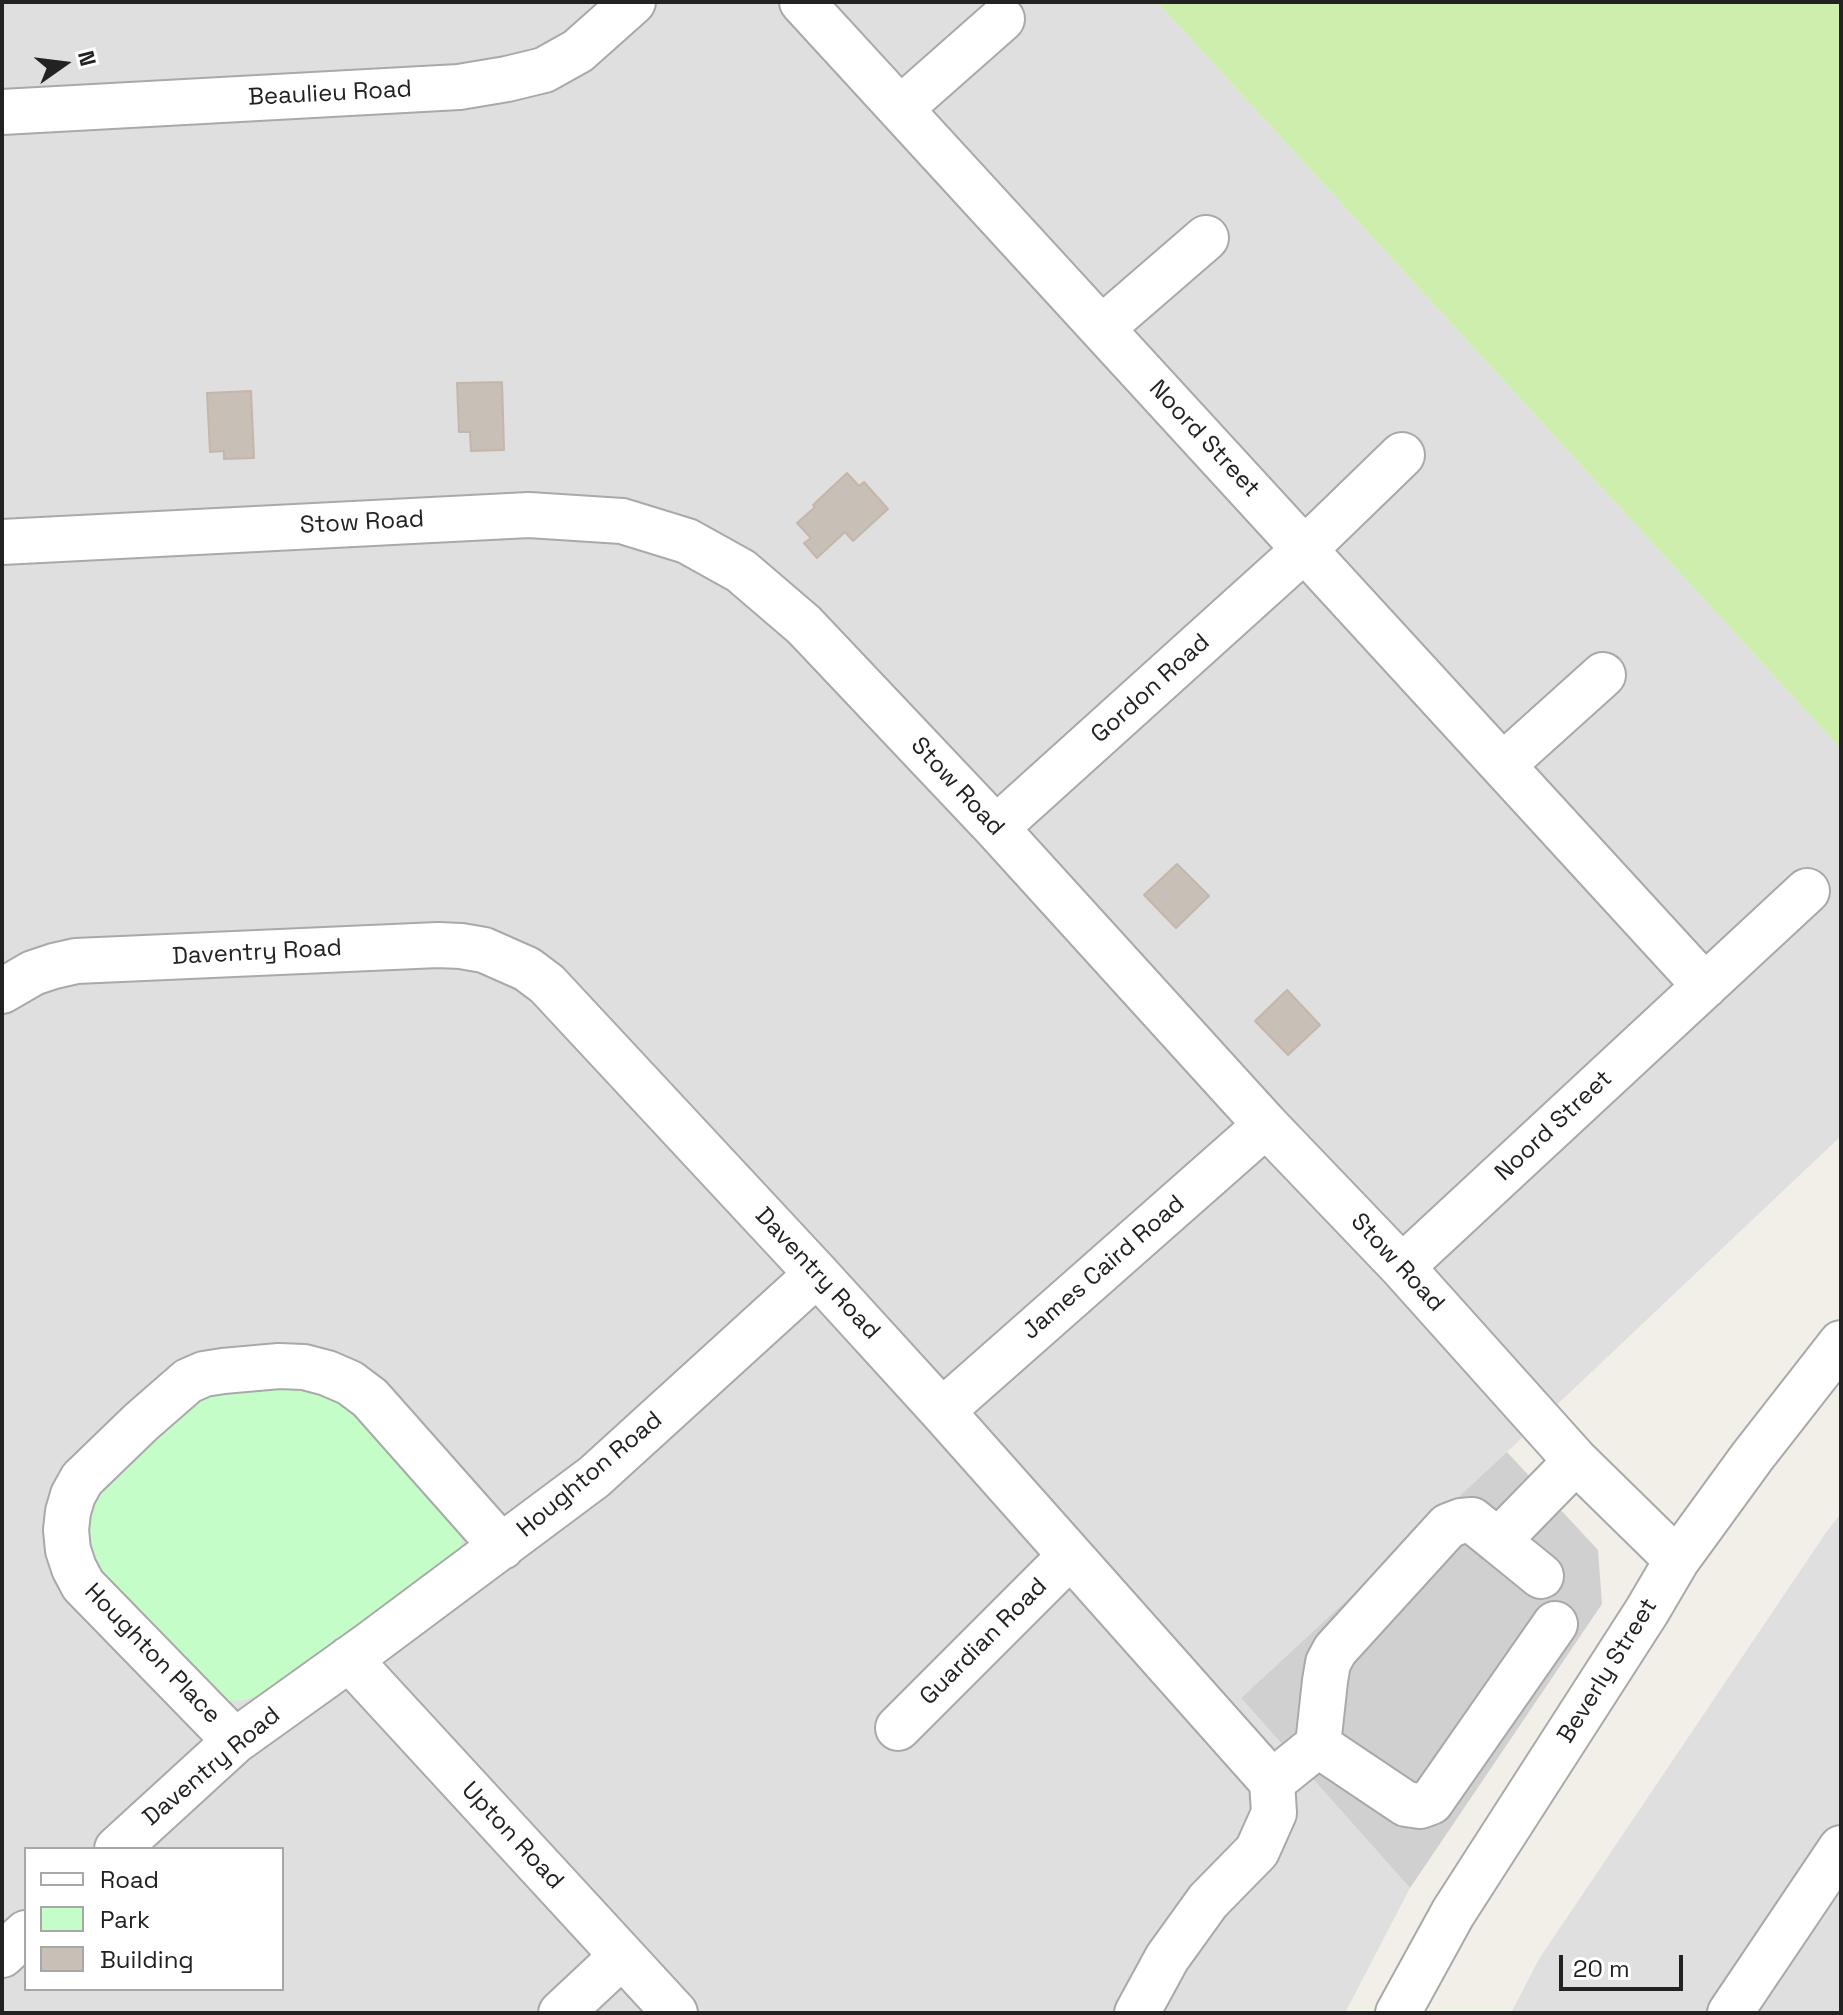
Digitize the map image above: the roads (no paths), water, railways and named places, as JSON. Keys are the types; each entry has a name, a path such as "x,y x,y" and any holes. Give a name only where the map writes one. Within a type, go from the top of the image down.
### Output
{"street":[{"name":"Beaulieu Road","path":"2,112 459,87 507,79 544,70 578,51 633,2"},
{"name":"Noord Street","path":"802,2 1705,986"},
{"path":"900,109 1002,19"},
{"path":"1102,328 1206,238"},
{"path":"1305,549 1402,455"},
{"name":"Stow Road","path":"2,542 529,515 622,521 687,541 741,571 804,625 996,828 1266,1125 1402,1267 1576,1461 1677,1560"},
{"name":"Gordon Road","path":"996,828 1305,549"},
{"path":"1503,765 1603,675"},
{"name":"Noord Street","path":"1402,1267 1807,891"},
{"name":"Daventry Road","path":"2,991 33,973 76,961 438,945 484,950 527,969 547,984 817,1274 1272,1782"},
{"name":"James Caird Road","path":"942,1411 1266,1125"},
{"name":"Houghton Road","path":"349,1659 594,1477 817,1274"},
{"name":"Beverly Street","path":"1398,2013 1453,1913 1677,1560 1841,1343"},
{"name":"Houghton Place","path":"235,1741 83,1585 68,1550 68,1512 82,1479 188,1381 204,1374 279,1366 304,1367 350,1383 370,1398 502,1547"},
{"path":"1498,1541 1576,1461"},
{"path":"1137,2013 1167,1958 1208,1901 1257,1851 1274,1813 1272,1782 1318,1745 1328,1663 1335,1650 1448,1526 1472,1520 1541,1576"},
{"name":"Guardian Road","path":"898,1728 1070,1556"},
{"path":"1318,1745 1406,1804 1420,1806 1431,1802 1555,1624"},
{"name":"Daventry Road","path":"119,1847 235,1741 349,1659"},
{"name":"Upton Road","path":"349,1659 675,2013"},
{"path":"1730,2013 1841,1848"},
{"path":"2,1955 24,1935"},
{"path":"561,2013 622,1956"}]}
